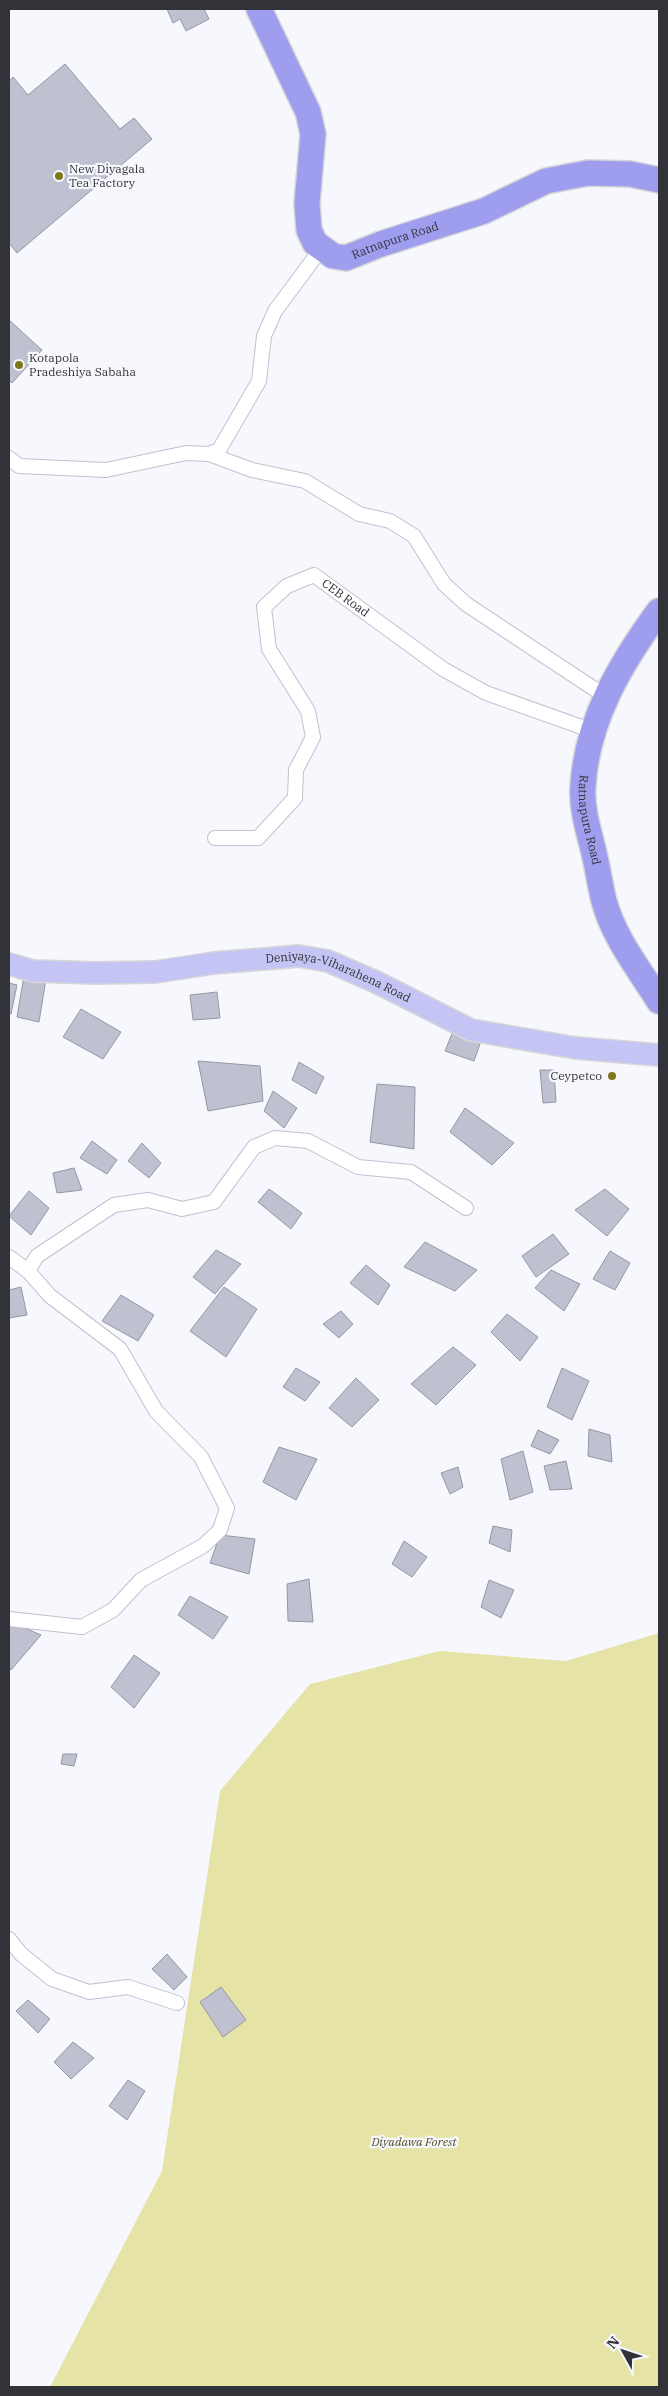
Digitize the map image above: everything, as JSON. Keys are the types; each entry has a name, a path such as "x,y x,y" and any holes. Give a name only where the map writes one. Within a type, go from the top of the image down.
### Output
{"highway":[{"path":"259,9 308,112 313,134 307,204 309,230 314,242 321,249"},
{"name":"Ratnapura Road","path":"321,249 333,256 346,258 390,241 484,211 546,182 588,173 630,174 659,180"},
{"name":"Ratnapura Road","path":"659,611 639,638 605,696 593,731 582,787 586,819 604,902 623,944 659,1001"}],"main road":[{"name":"Deniyaya-Viharahena Road","path":"9,964 34,971 155,972 214,963 299,956 328,961 376,982 471,1030 576,1048 659,1055"}],"street":[{"path":"209,454 219,450 259,381 264,336 275,310 321,249"},
{"path":"9,458 19,466 106,470 186,453 209,454 252,470 305,481 359,514 390,521 414,536 444,584 466,604 605,696"},
{"name":"CEB Road","path":"215,838 258,838 294,798 296,770 313,737 308,711 269,649 264,607 287,586 314,575 443,668 486,693 593,731"},
{"path":"28,1271 37,1256 114,1205 148,1200 182,1208 214,1202 254,1147 275,1138 308,1141 358,1167 411,1172 466,1208"},
{"path":"9,1257 28,1271 50,1296 120,1349 156,1411 201,1457 227,1508 220,1530 203,1546 142,1580 113,1610 82,1627 9,1619"},
{"path":"9,1939 21,1954 52,1979 89,1992 128,1987 176,2003"}],"green space":[{"name":"Diyadawa Forest","path":"659,1633 659,2387 50,2387 162,2171 220,1791 310,1684 440,1651 566,1661"}],"building":[{"path":"167,9 204,9 209,19 186,31 180,19 173,23"},
{"name":"New Diyagala Tea Factory","path":"65,64 120,129 134,118 152,139 17,253 9,243 9,81 13,77 28,95"},
{"name":"Kotapola Pradeshiya Sabaha","path":"9,320 42,350 12,383 9,380"},
{"path":"24,976 46,979 39,1022 17,1017"},
{"path":"9,983 17,985 11,1014 9,1014"},
{"path":"217,992 220,1018 193,1020 190,995"},
{"path":"81,1009 121,1032 103,1059 63,1037"},
{"path":"453,1031 481,1041 474,1061 445,1051"},
{"path":"198,1061 260,1066 263,1101 208,1111"},
{"path":"299,1062 324,1077 316,1094 292,1080"},
{"path":"540,1070 554,1070 556,1102 543,1103"},
{"path":"377,1084 415,1087 414,1149 370,1142"},
{"path":"273,1091 297,1108 284,1128 264,1111"},
{"path":"465,1108 514,1143 492,1165 450,1132"},
{"path":"92,1141 117,1160 107,1174 80,1158"},
{"path":"142,1143 161,1163 149,1178 128,1161"},
{"path":"74,1168 82,1190 57,1193 53,1173"},
{"path":"269,1189 302,1213 291,1229 258,1202"},
{"path":"605,1189 629,1209 607,1236 575,1210"},
{"path":"29,1191 49,1208 31,1235 9,1216"},
{"path":"553,1234 569,1254 536,1277 522,1256"},
{"path":"425,1242 477,1270 455,1291 404,1267"},
{"path":"216,1250 241,1264 215,1294 193,1277"},
{"path":"610,1251 630,1263 615,1290 593,1279"},
{"path":"366,1265 390,1285 378,1305 350,1283"},
{"path":"551,1270 580,1284 564,1311 535,1288"},
{"path":"21,1287 27,1315 9,1318 9,1290"},
{"path":"224,1287 257,1309 226,1357 190,1331"},
{"path":"121,1295 154,1315 138,1341 102,1321"},
{"path":"341,1311 353,1324 339,1338 323,1324"},
{"path":"507,1314 538,1337 520,1361 491,1332"},
{"path":"453,1347 476,1365 436,1405 411,1384"},
{"path":"296,1368 320,1382 305,1401 283,1387"},
{"path":"562,1368 589,1381 572,1420 547,1407"},
{"path":"356,1378 379,1400 352,1427 329,1408"},
{"path":"589,1429 610,1435 612,1462 588,1456"},
{"path":"538,1430 559,1440 550,1454 531,1446"},
{"path":"279,1447 317,1459 296,1500 263,1482"},
{"path":"523,1451 533,1492 510,1500 501,1459"},
{"path":"566,1461 572,1489 550,1490 544,1466"},
{"path":"458,1467 463,1487 450,1494 441,1473"},
{"path":"493,1526 512,1530 510,1552 489,1543"},
{"path":"220,1535 255,1539 249,1574 210,1563"},
{"path":"404,1541 427,1557 412,1577 392,1564"},
{"path":"309,1579 313,1622 288,1621 287,1584"},
{"path":"489,1580 514,1590 501,1618 481,1607"},
{"path":"190,1596 228,1617 213,1639 178,1615"},
{"path":"13,1623 41,1635 11,1670 9,1667 9,1624"},
{"path":"134,1655 160,1673 134,1708 111,1687"},
{"path":"63,1754 77,1754 74,1766 61,1764"},
{"path":"167,1954 187,1977 174,1990 152,1969"},
{"path":"221,1987 246,2020 223,2037 200,2002"},
{"path":"28,2000 50,2019 38,2033 16,2011"},
{"path":"73,2042 94,2058 71,2079 54,2062"},
{"path":"128,2080 145,2091 127,2120 109,2106"}],"place":[{"name":"New Diyagala Tea Factory","path":"59,176"},
{"name":"Kotapola Pradeshiya Sabaha","path":"19,365"},
{"name":"Ceypetco","path":"612,1076"}]}
